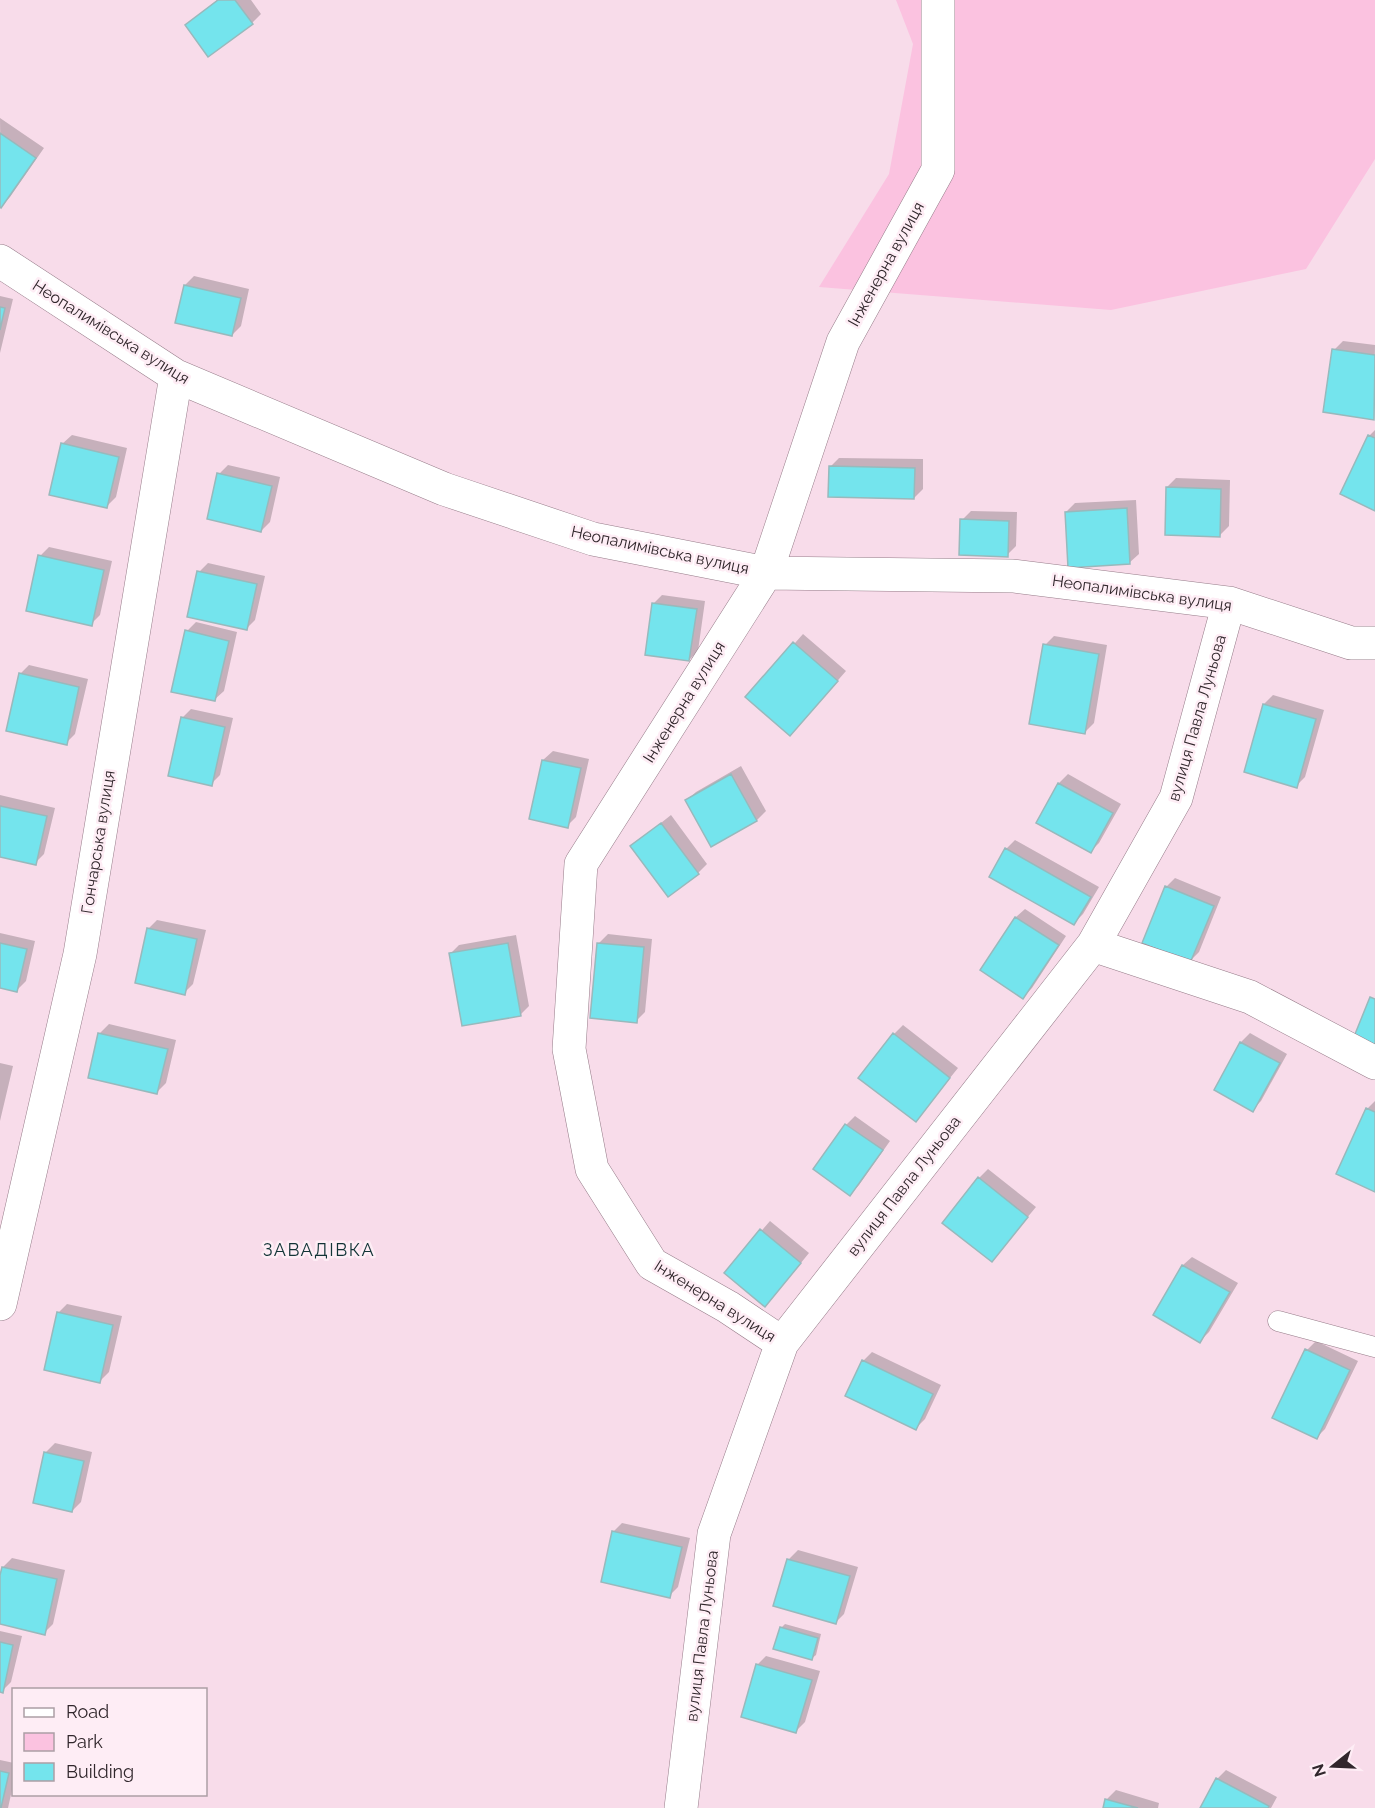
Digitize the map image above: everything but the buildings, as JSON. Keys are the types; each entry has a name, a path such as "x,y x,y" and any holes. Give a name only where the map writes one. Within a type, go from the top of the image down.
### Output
{"street":[{"name":"Інженерна вулиця","path":"782,1343 729,1307 652,1264 592,1169 569,1049 581,864 766,573 843,342 938,170 938,0"},
{"name":"Неопалимівська вулиця","path":"0,261 176,376 444,489 593,539 766,573 1013,576 1229,603 1351,643 1375,643"},
{"name":"Гончарська вулиця","path":"0,1304 80,954 176,376"},
{"name":"вулиця Павла Луньова","path":"681,1808 714,1534 782,1343 1093,945 1176,798 1229,603"},
{"path":"1093,945 1250,997 1375,1063"}],"lane":[{"path":"1278,1321 1375,1347"}],"green space":[{"path":"896,0 1375,0 1375,159 1306,269 1111,310 819,287 889,174 913,44"}],"district":[{"name":"ЗАВАДІВКА","path":"319,1249"}]}
